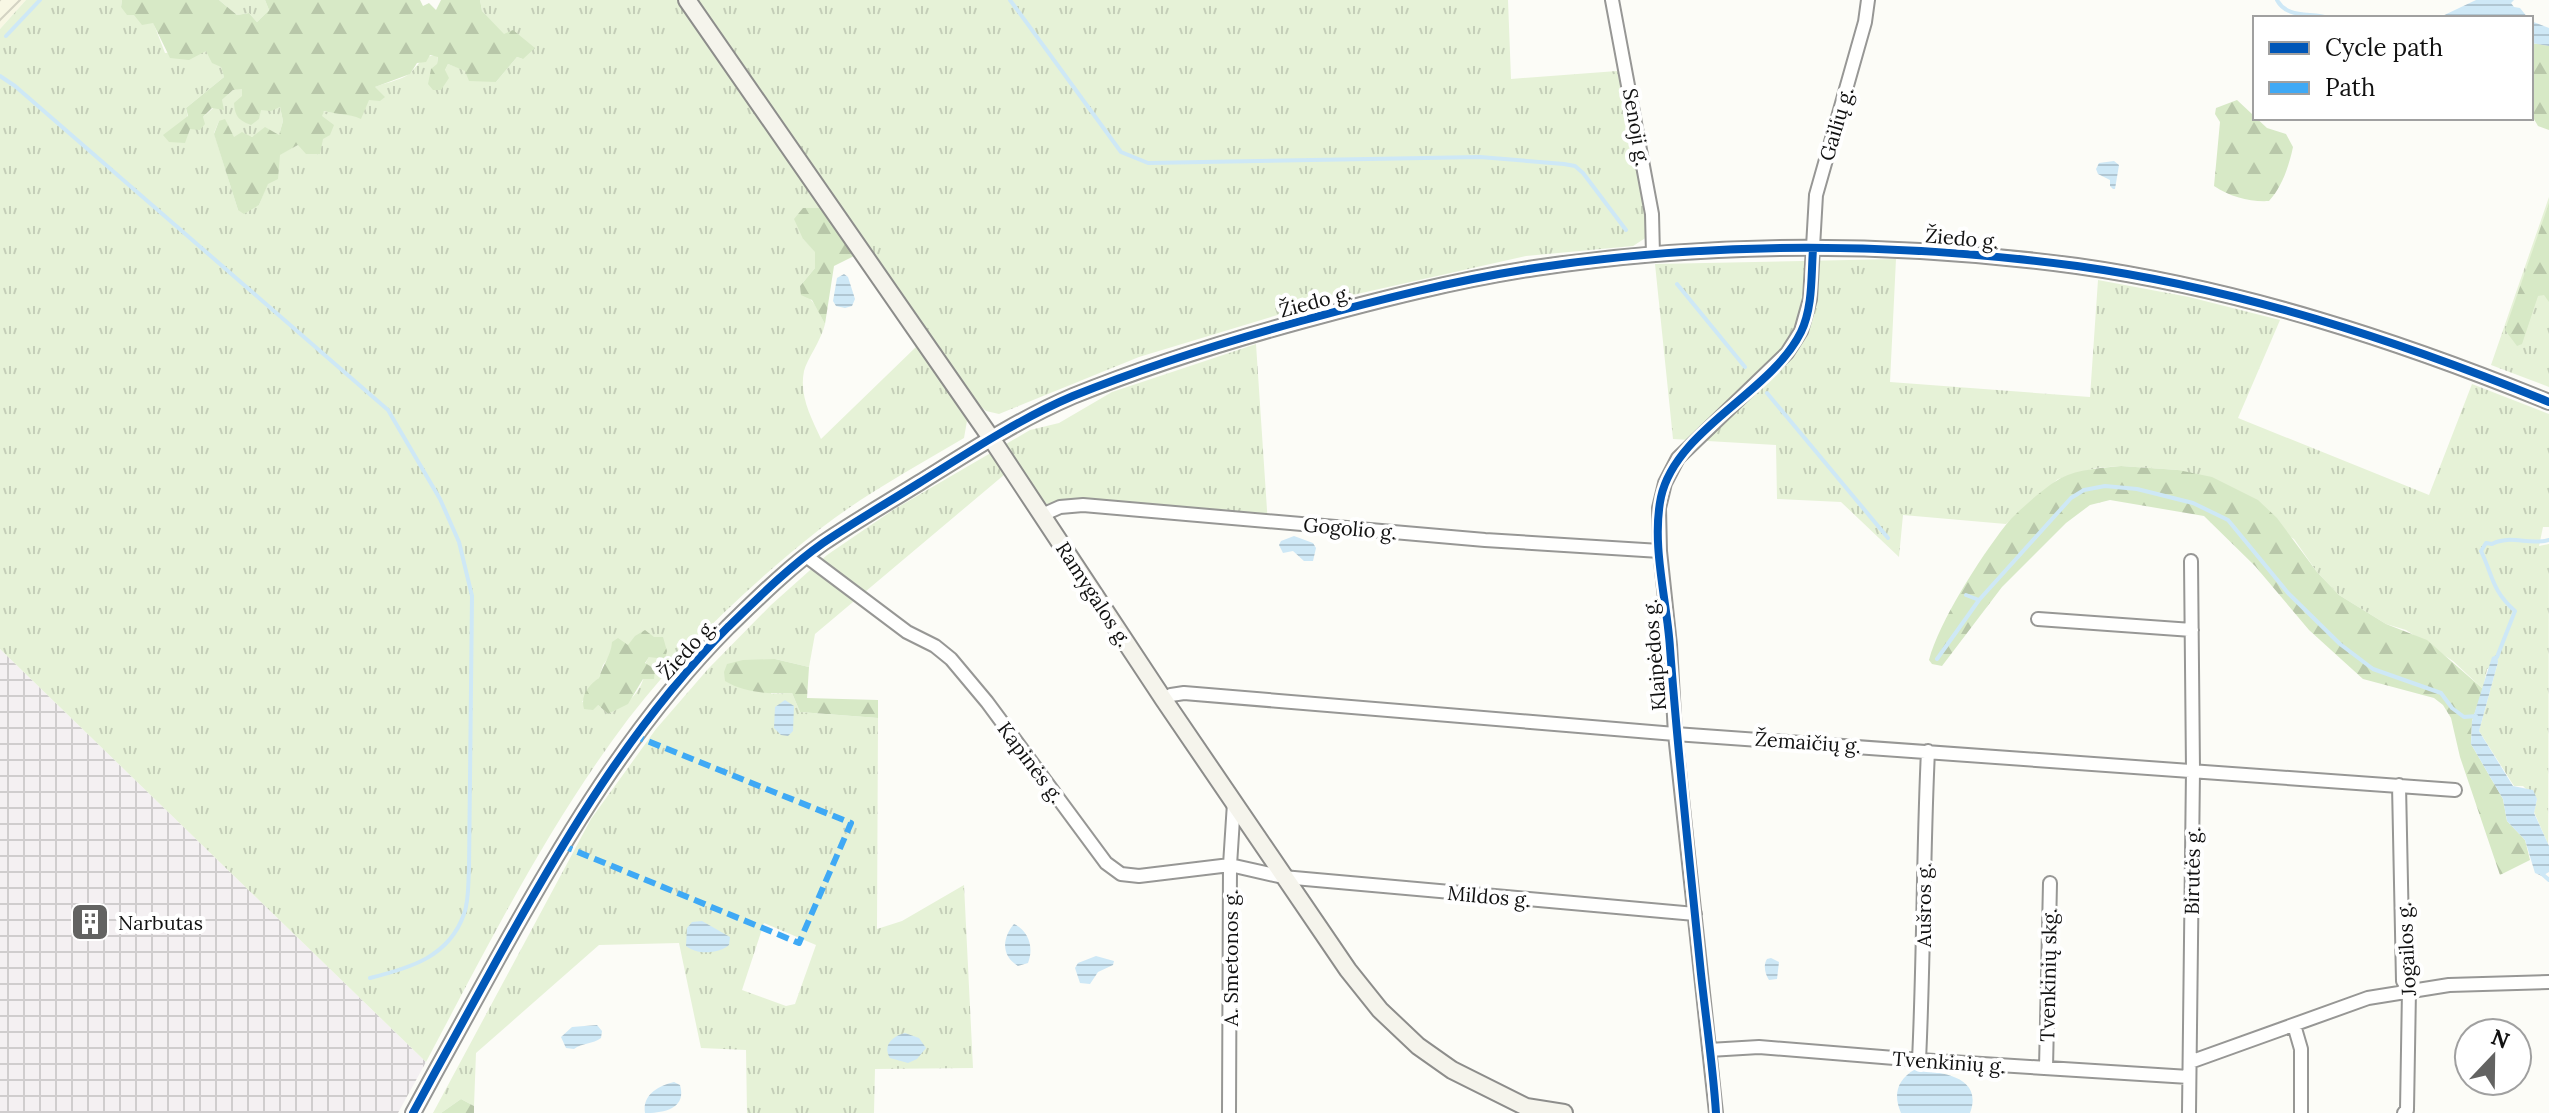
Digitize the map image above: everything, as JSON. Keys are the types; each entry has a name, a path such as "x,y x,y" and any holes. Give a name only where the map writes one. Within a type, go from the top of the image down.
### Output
{"main road":[{"name":"Ramygalos g.","path":"687,0 991,438 1283,877 1372,1000 1418,1046 1452,1070 1525,1110 1564,1113"}],"street":[{"name":"Senoji g.","path":"1612,0 1652,214 1653,255"},
{"name":"Gailių g.","path":"1813,249 1816,195 1865,22 1868,0"},
{"name":"Žiedo g.","path":"413,1113 547,870 609,771 656,707 727,628 825,541 991,438 1068,398 1156,365 1383,298 1534,268 1653,255 1813,249 1919,251 2076,266 2249,301 2359,332 2549,402"},
{"name":"Klaipėdos g.","path":"1716,1113 1675,734 1659,508 1671,469 1678,458 1787,353 1801,331 1810,299 1813,249"},
{"name":"Gogolio g.","path":"1042,515 1060,507 1083,505 1485,540 1660,551"},
{"name":"Kapinės g.","path":"806,556 907,632 935,646 951,659 987,702 1106,863 1121,874 1139,876 1230,865 1283,877"},
{"name":"Birutės g.","path":"2189,1113 2193,770 2191,561"},
{"path":"2038,619 2192,630"},
{"name":"Žemaičių g.","path":"1164,700 1171,695 1184,693 1675,734 2455,790"},
{"name":"Aušros g.","path":"1919,1060 1923,979 1922,860 1928,751"},
{"name":"Jogailos g.","path":"2399,785 2403,981 2409,990 2407,1110 2404,1113"},
{"name":"A. Smetonos g.","path":"1229,1113 1230,865 1234,803"},
{"name":"Mildos g.","path":"1283,877 1695,914"},
{"name":"Tvenkinių skg.","path":"2046,1068 2050,883"},
{"path":"2190,1062 2368,998 2409,990 2473,984 2549,982"},
{"path":"2294,1025 2301,1049 2301,1113"},
{"name":"Tvenkinių g.","path":"1709,1050 1759,1047 2189,1077"}],"shaded area":[{"path":"0,649 426,1062 398,1113 0,1113"}],"green space":[{"path":"0,0 26,0 0,29"},
{"path":"26,0 122,0 121,7 153,22 165,53 206,50 221,66 224,77 186,108 190,129 233,90 242,88 243,96 260,110 280,107 283,121 279,135 234,138 219,121 214,133 238,210 259,205 279,155 298,145 324,111 340,113 354,109 366,100 375,87 406,76 427,57 438,56 437,64 445,70 448,64 496,82 517,57 523,59 482,11 480,0 678,0 821,208 803,208 803,239 815,251 815,268 800,286 825,324 803,380 807,406 821,439 917,346 967,421 964,438 855,504 791,552 708,628 634,711 561,818 426,1062 0,649 0,29","holes":["628,646 649,657 639,689 620,707 608,714 598,705 582,702 611,654"]},
{"path":"122,0 219,0 237,15 249,13 257,22 269,10 265,0 420,0 423,6 429,3 436,10 441,0 480,0 482,11 504,34 513,30 535,48 523,59 517,57 496,82 469,81 465,71 448,64 445,70 449,78 441,90 433,90 428,84 438,57 430,55 426,62 417,63 410,74 375,87 385,97 380,101 369,100 361,119 324,111 322,116 334,125 330,135 323,139 320,154 306,154 298,145 280,155 278,179 268,184 259,205 244,214 238,210 214,134 219,121 225,119 234,137 242,132 252,137 265,127 279,135 283,121 280,107 271,111 261,110 259,119 251,125 240,119 235,111 234,103 242,96 242,89 233,90 222,100 224,110 212,108 203,117 205,124 200,130 190,129 185,143 169,142 163,135 188,116 186,108 224,77 221,67 212,63 206,51 189,60 170,58 153,23 142,25 134,15 127,15 121,7"},
{"path":"219,0 265,0 269,10 257,22 249,13 237,15"},
{"path":"697,0 1508,0 1511,79 1617,71 1627,88 1647,214 1647,237 1633,246 1526,256 1317,303 1139,357 999,414 986,411 977,403"},
{"path":"2533,43 2549,46 2549,130 2538,126 2533,117"},
{"path":"2237,100 2253,115 2253,120 2286,134 2293,147 2284,176 2269,201 2240,198 2214,186 2220,122 2215,114 2216,108"},
{"path":"2549,197 2549,387 2491,365"},
{"path":"2549,203 2549,302 2544,295 2538,296 2522,344 2517,346 2505,330"},
{"path":"803,208 821,208 854,256 834,266 825,324 812,300 801,295 800,286 815,268 815,252 803,239 794,219"},
{"path":"1896,259 1890,382 2090,397 2098,280 2189,297 2280,320 2238,418 2429,495 2472,384 2549,414 2549,527 2543,527 2539,546 2549,544 2548,844 2534,812 2537,799 2523,786 2514,786 2479,731 2498,662 2487,669 2483,689 2453,661 2406,630 2386,624 2339,595 2317,572 2294,539 2178,470 2121,466 2096,468 2058,479 2006,524 1903,515 1899,557 1841,502 1777,499 1776,445 1673,439 1655,264"},
{"path":"1256,344 1268,525 1081,509 1054,514 1017,464 815,634 809,667 775,659 771,694 792,693 800,712 878,718 877,929 902,921 964,885 973,1068 875,1069 874,1113 747,1113 746,1050 701,1048 679,943 599,945 476,1053 474,1106 461,1099 441,1113 433,1113 591,819 656,729 708,669 771,605 827,555 893,510 1030,430 1059,423 1112,392","holes":["764,923 816,945 795,1004 786,1006 742,990"]},
{"path":"2121,466 2178,470 2212,477 2258,500 2277,518 2317,572 2339,595 2386,624 2427,640 2483,689 2472,721 2471,744 2503,799 2507,821 2525,840 2530,860 2500,875 2460,757 2451,718 2443,705 2434,698 2363,679 2309,630 2255,566 2204,516 2110,500 2090,505 2066,523 2002,587 1942,666 1932,664 1929,660 1934,645 1961,591 1984,555 2023,507 2068,475"},
{"path":"645,630 654,637 663,637 667,651 665,659 649,657 645,663 655,669 654,679 643,679 628,704 608,714 598,705 593,710 584,709 584,695 599,678 612,642 618,638 628,645"},
{"path":"775,659 809,667 807,698 878,700 878,718 800,712 792,693 757,692 725,681 727,664"},
{"path":"461,1099 474,1106 474,1113 441,1113"}],"water":[{"path":"2476,0 2514,0 2511,3 2514,7 2520,8 2526,16 2442,16"},
{"path":"2533,22 2549,28 2549,46 2533,43"},
{"path":"2114,161 2119,165 2113,189 2110,180 2098,174 2096,169 2099,163"},
{"path":"844,274 848,277 855,299 852,306 845,308 836,306 833,301 837,278"},
{"path":"1294,536 1313,543 1316,548 1313,561 1304,561 1293,551 1283,553 1279,545 1281,541"},
{"path":"2497,655 2498,662 2479,731 2513,786 2533,790 2537,799 2534,813 2549,846 2549,872 2542,876 2535,873 2525,840 2507,821 2503,799 2471,744 2472,721 2492,657"},
{"path":"785,700 794,706 793,731 788,736 781,735 774,728 775,707"},
{"path":"702,921 730,937 729,945 708,952 686,946 687,928 692,922"},
{"path":"1014,924 1027,935 1030,946 1028,963 1018,966 1012,962 1005,946"},
{"path":"1096,956 1114,961 1113,965 1098,972 1090,984 1080,983 1075,968 1078,963"},
{"path":"1771,958 1779,962 1777,979 1769,980 1765,964"},
{"path":"597,1025 602,1031 601,1038 574,1049 566,1048 561,1037 572,1027"},
{"path":"905,1033 919,1038 926,1048 917,1059 908,1063 890,1058 887,1049 896,1036"},
{"path":"1914,1070 1946,1074 1965,1083 1973,1100 1970,1113 1901,1113 1897,1100 1898,1088"},
{"path":"674,1082 680,1085 677,1104 659,1112 645,1113 646,1101 652,1092"}],"waterway":[{"path":"6,36 40,0"},
{"path":"1010,0 1121,152 1148,163 1480,157 1564,164 1575,166 1583,173 1626,230"},
{"path":"2277,0 2287,10 2322,16"},
{"path":"0,76 388,410 440,499 459,542 472,596 467,904 457,929 438,951 413,965 370,978"},
{"path":"1677,284 1745,367"},
{"path":"1767,393 1888,538"},
{"path":"1937,659 1979,600 2071,498 2084,490 2105,486 2137,489 2193,503 2228,520 2288,593 2340,644 2373,669 2441,693 2452,708 2464,717 2476,716"},
{"path":"2497,657 2515,611 2497,590 2481,551 2486,543 2549,540"},
{"path":"1966,595 1979,600"},
{"path":"2541,873 2549,880"}],"marked path":[{"path":"561,845 799,943 851,823 635,736"}],"cycle path":[{"path":"413,1113 574,827 630,743 693,664 728,627 786,572 823,543 994,436 1073,396 1186,355 1388,298 1535,268 1602,259 1738,249 1874,249 1942,252 2077,266 2198,288 2376,338 2549,402"},
{"path":"1716,1113 1684,811 1658,515 1670,473 1685,451 1769,374 1801,332 1810,302 1813,249"}],"place":[{"name":"Narbutas","path":"90,922"}]}
